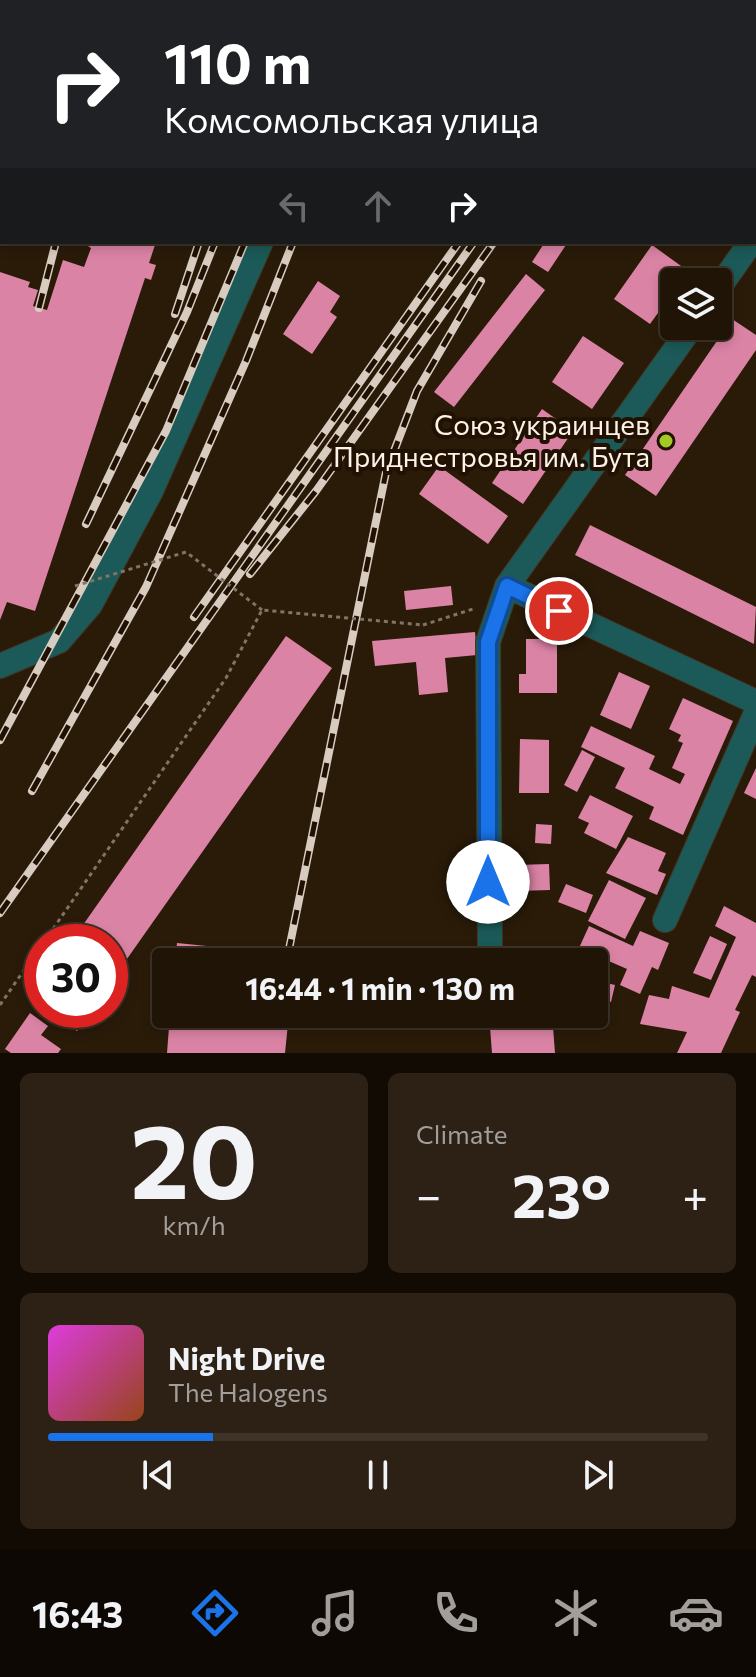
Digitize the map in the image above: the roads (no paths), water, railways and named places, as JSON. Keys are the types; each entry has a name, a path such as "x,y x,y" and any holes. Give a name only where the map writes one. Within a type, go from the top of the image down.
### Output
{"street":[{"path":"0,666 59,641 90,605 151,491 260,244"},
{"path":"732,269 750,244"},
{"path":"490,947 488,642 505,593 682,340"},
{"path":"505,593 756,702"},
{"path":"665,920 756,713"}],"railway":[{"path":"39,308 55,244"},
{"path":"175,314 198,244"},
{"path":"86,524 187,312 214,244"},
{"path":"0,740 166,431 244,244"},
{"path":"32,791 146,587 246,361 292,244"},
{"path":"194,617 458,244"},
{"path":"0,913 473,244"},
{"path":"250,574 316,491 493,244"},
{"path":"289,948 386,472 417,391 481,281"}],"place":[{"name":"Союз украинцев Приднестровья им. Бута","path":"666,441"}]}
